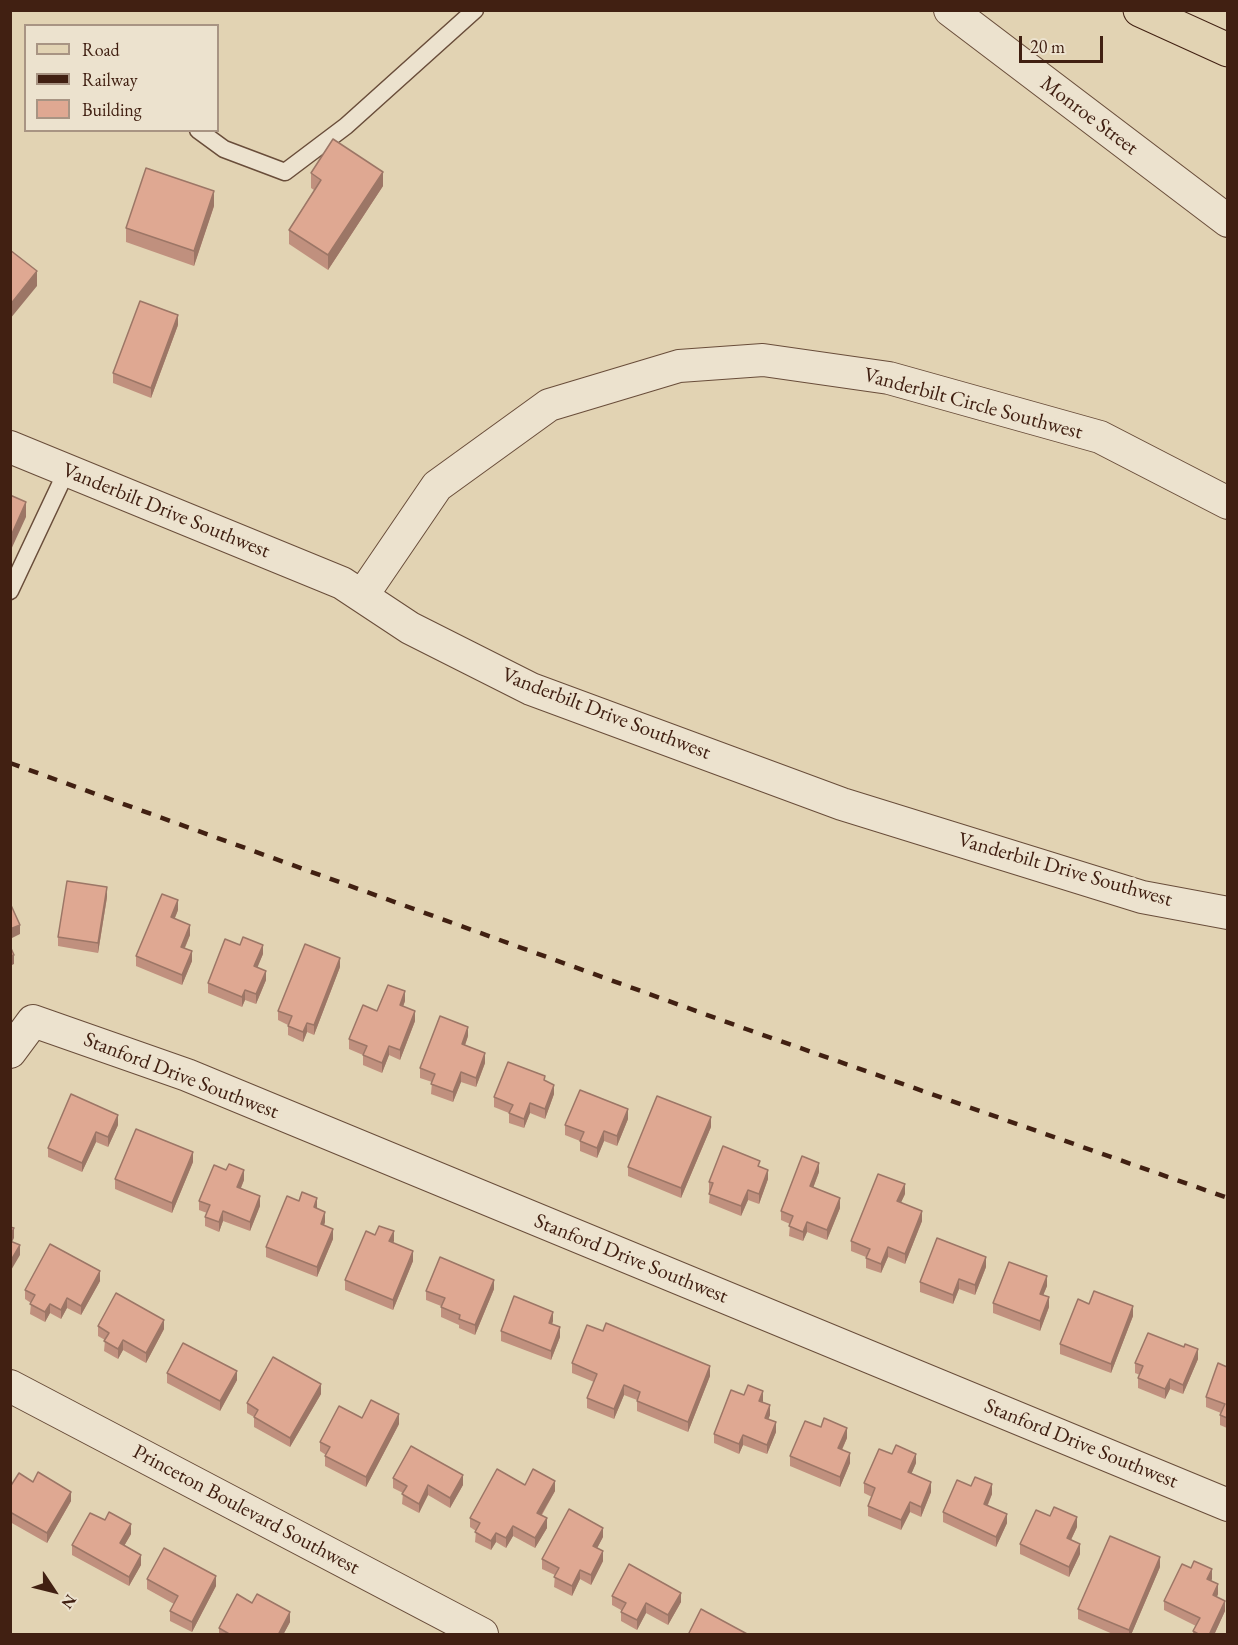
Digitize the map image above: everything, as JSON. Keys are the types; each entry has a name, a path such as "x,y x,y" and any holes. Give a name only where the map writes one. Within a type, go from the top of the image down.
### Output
{"main road":[{"path":"1140,10 1227,50"}],"street":[{"name":"Monroe Street","path":"950,10 1227,221"},
{"name":"Vanderbilt Circle Southwest","path":"362,596 437,486 549,405 680,366 763,360 889,378 1100,437 1227,503"},
{"name":"Vanderbilt Drive Southwest","path":"10,447 342,583 410,628 531,689 830,800 1142,897 1227,913"},
{"name":"Stanford Drive Southwest","path":"10,1052 33,1021 187,1075 1227,1505"},
{"name":"Princeton Boulevard Southwest","path":"10,1386 482,1635"}],"lane":[{"path":"201,132 224,149 285,172 346,126 475,10"},
{"path":"10,591 67,470"}],"building":[{"path":"333,139 383,172 328,255 289,230 321,180 311,173"},
{"path":"146,168 214,191 194,251 126,228"},
{"path":"10,250 37,271 10,305"},
{"path":"140,301 178,315 151,388 113,373"},
{"path":"10,495 26,502 10,538"},
{"path":"67,881 107,887 98,943 58,937"},
{"path":"162,894 178,900 171,917 190,925 181,947 192,951 182,975 136,956"},
{"path":"10,903 20,925 10,929"},
{"path":"243,937 263,945 254,966 266,971 256,994 245,990 242,997 208,983 225,939 240,945"},
{"path":"305,944 340,958 314,1025 307,1023 303,1032 288,1026 292,1016 278,1011"},
{"path":"388,985 405,991 400,1005 415,1011 400,1050 389,1046 382,1063 363,1055 367,1046 349,1039 363,1005 377,1011"},
{"path":"440,1016 468,1027 462,1044 485,1053 476,1078 461,1072 453,1092 431,1084 435,1074 420,1068"},
{"path":"508,1062 545,1076 544,1080 554,1085 545,1109 530,1103 524,1119 509,1113 513,1105 494,1097"},
{"path":"580,1090 628,1109 617,1136 604,1131 597,1148 580,1141 584,1132 565,1125"},
{"path":"71,1094 118,1115 108,1137 96,1132 82,1163 48,1148"},
{"path":"657,1096 711,1117 681,1188 628,1167"},
{"path":"136,1129 193,1152 172,1203 115,1179"},
{"path":"723,1146 760,1161 758,1166 768,1170 759,1194 748,1190 741,1206 709,1194 713,1183 709,1182"},
{"path":"802,1156 819,1163 810,1186 840,1198 827,1230 807,1222 803,1232 789,1226 793,1216 781,1211"},
{"path":"229,1164 244,1170 237,1187 260,1196 250,1222 223,1211 219,1222 205,1217 210,1205 199,1201 214,1165 226,1170"},
{"path":"878,1174 905,1184 897,1201 922,1211 905,1254 888,1247 881,1264 866,1258 870,1249 851,1241"},
{"path":"302,1192 317,1198 314,1207 325,1212 321,1224 333,1229 317,1267 266,1247 287,1196 299,1201"},
{"path":"379,1226 394,1231 389,1241 413,1251 393,1300 345,1280 366,1231 375,1235"},
{"path":"937,1238 986,1257 975,1285 959,1279 953,1295 920,1282"},
{"path":"10,1241 20,1245 10,1262"},
{"path":"50,1244 100,1271 81,1306 67,1298 61,1310 50,1304 45,1312 30,1304 35,1295 25,1290"},
{"path":"440,1257 494,1280 475,1325 459,1319 460,1315 441,1307 445,1298 426,1291"},
{"path":"1009,1262 1047,1276 1040,1294 1049,1297 1040,1321 993,1303"},
{"path":"1094,1291 1133,1306 1111,1364 1060,1344 1078,1299 1089,1304"},
{"path":"116,1293 164,1320 146,1353 123,1340 118,1349 104,1341 109,1333 98,1326"},
{"path":"514,1296 553,1312 549,1323 560,1327 551,1351 501,1331"},
{"path":"606,1323 710,1366 688,1422 637,1401 640,1392 624,1385 614,1409 587,1398 597,1374 572,1363 587,1325 603,1331"},
{"path":"1148,1333 1184,1347 1185,1344 1198,1349 1183,1385 1170,1379 1165,1389 1138,1378 1143,1366 1135,1363"},
{"path":"183,1343 237,1371 220,1401 167,1373"},
{"path":"273,1357 321,1384 290,1438 254,1417 258,1410 247,1403"},
{"path":"1218,1363 1227,1367 1227,1418 1220,1415 1225,1404 1206,1397"},
{"path":"748,1385 763,1391 759,1401 770,1405 765,1418 776,1422 767,1445 743,1435 739,1444 714,1434 731,1390 744,1395"},
{"path":"371,1400 399,1414 366,1477 325,1456 330,1447 320,1442 339,1406 362,1418"},
{"path":"824,1418 847,1428 838,1448 850,1453 840,1477 790,1456 805,1421 821,1427"},
{"path":"896,1445 916,1454 908,1472 931,1482 921,1507 910,1502 901,1520 868,1506 875,1488 864,1483 879,1449 892,1454"},
{"path":"411,1446 463,1475 450,1498 428,1485 419,1504 402,1494 407,1486 393,1478"},
{"path":"497,1469 525,1485 533,1469 555,1481 537,1513 547,1518 535,1538 513,1526 506,1538 496,1533 491,1541 475,1532 480,1523 470,1518"},
{"path":"38,1472 71,1492 47,1533 10,1512 10,1487 19,1473 33,1482"},
{"path":"975,1477 992,1484 984,1504 1007,1514 996,1537 943,1512 957,1480 971,1486"},
{"path":"1054,1507 1077,1517 1067,1538 1080,1544 1069,1567 1020,1544 1036,1510 1050,1516"},
{"path":"569,1509 603,1528 593,1546 603,1551 591,1575 580,1570 572,1586 554,1577 559,1568 542,1559"},
{"path":"109,1512 131,1524 120,1543 141,1555 129,1577 72,1545 90,1513 105,1520"},
{"path":"1110,1536 1160,1557 1129,1630 1078,1609"},
{"path":"164,1548 216,1576 192,1622 170,1611 178,1596 147,1579"},
{"path":"1194,1561 1212,1569 1207,1579 1218,1584 1213,1595 1225,1601 1209,1635 1200,1635 1193,1631 1200,1618 1164,1601 1182,1564 1191,1568"},
{"path":"629,1564 681,1593 668,1615 646,1603 637,1620 621,1612 626,1603 612,1596"},
{"path":"237,1594 252,1603 257,1594 290,1612 278,1635 231,1635 219,1628"},
{"path":"701,1609 749,1635 688,1635"}],"railway":[{"path":"10,763 746,1029 1228,1198"}]}
